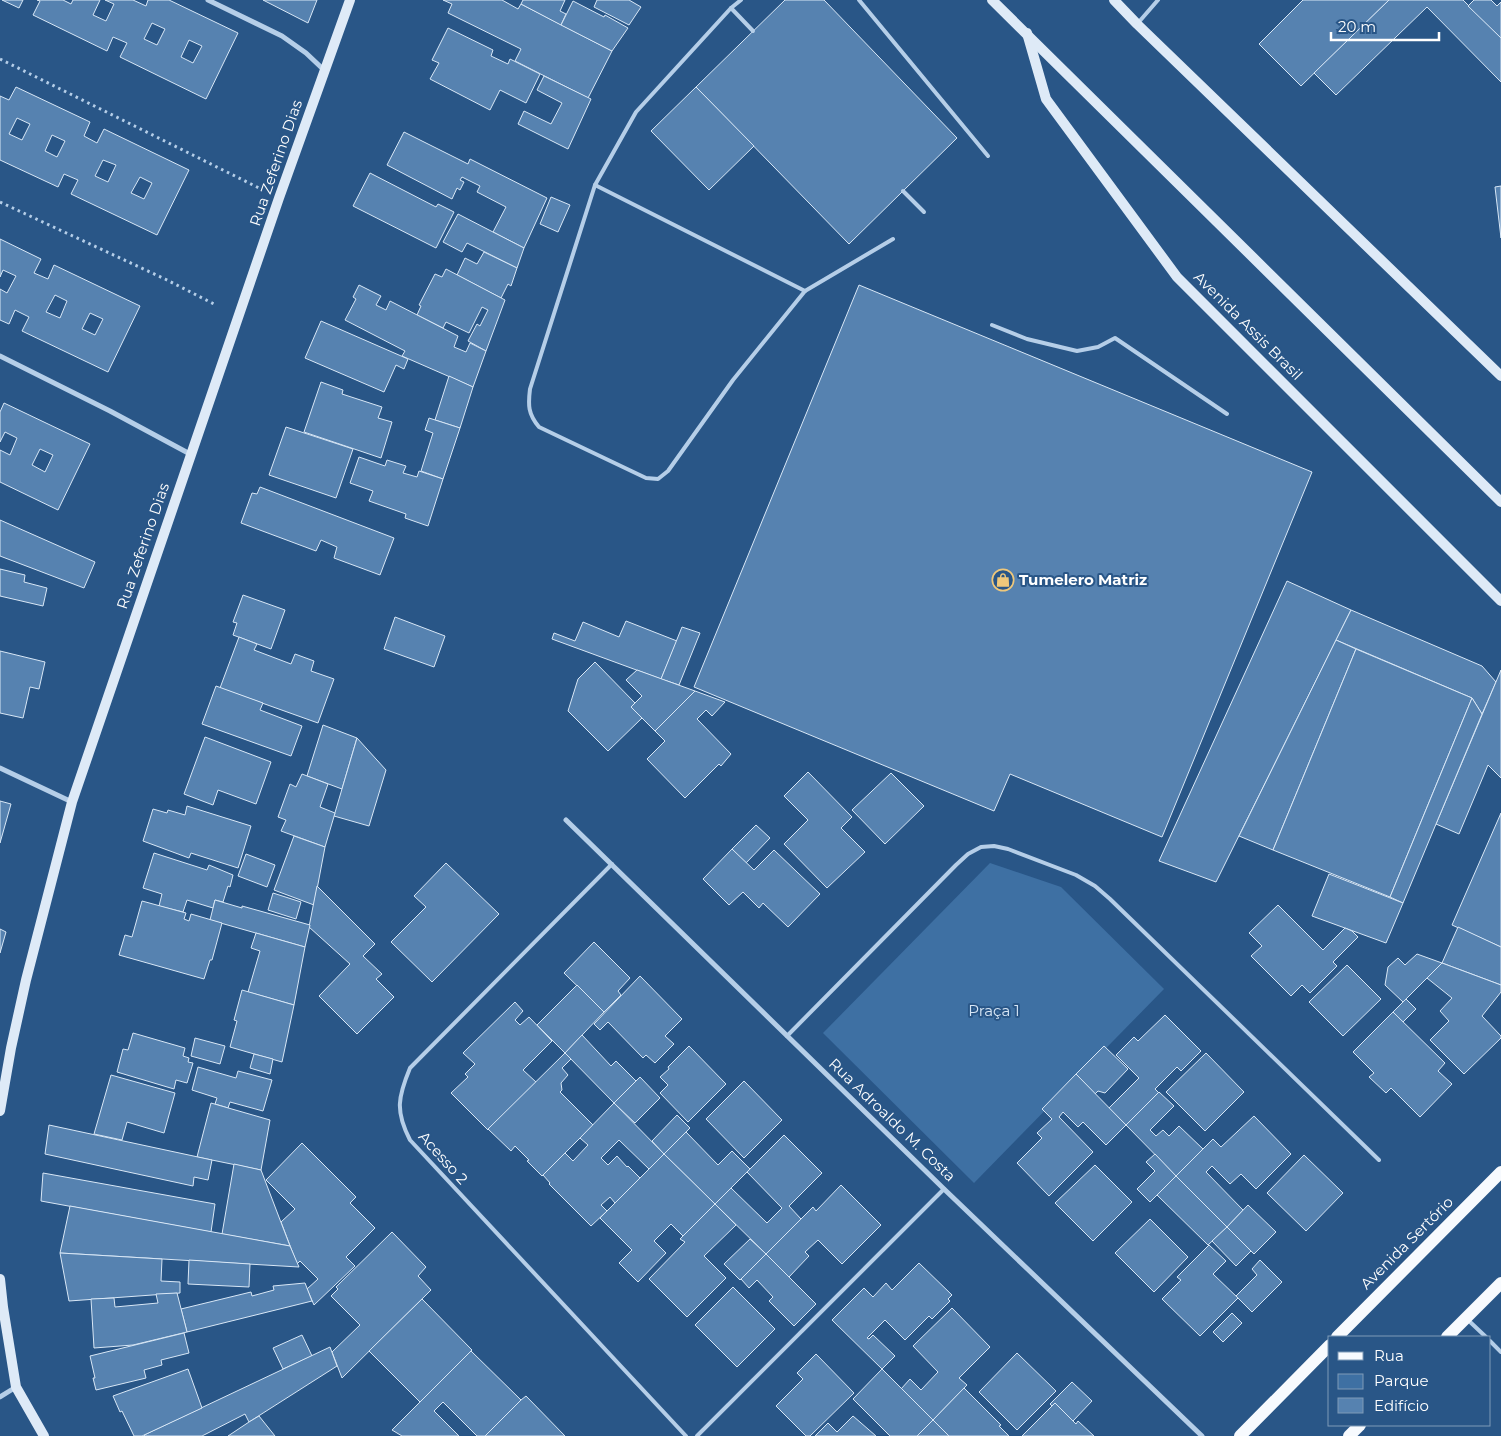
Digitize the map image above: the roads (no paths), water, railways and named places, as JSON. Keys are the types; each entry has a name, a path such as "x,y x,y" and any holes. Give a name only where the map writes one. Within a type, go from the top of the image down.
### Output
{"main road":[{"name":"Rua Zeferino Dias","path":"0,1111 10,1048 72,802 278,198 350,0"},
{"path":"992,0 1501,502"},
{"path":"1114,0 1501,376"},
{"name":"Avenida Assis Brasil","path":"1027,33 1046,99 1177,277 1501,601"},
{"name":"Avenida Sertório","path":"1338,1336 1501,1172"},
{"path":"0,1279 16,1387 44,1436"},
{"path":"1448,1336 1501,1282"},
{"path":"1240,1436 1328,1346"},
{"path":"1349,1436 1359,1426"}],"street":[{"path":"208,0 282,36 306,53 324,70"},
{"path":"0,356 110,411 190,454"},
{"path":"0,768 72,802"},
{"name":"Rua Adroaldo M. Costa","path":"566,820 944,1189 1202,1436"},
{"path":"0,1397 16,1387"}],"lane":[{"path":"741,0 731,8 636,112 595,185 530,389 528,403 533,420 539,427 646,478 658,479 668,471 733,380 805,292 893,239"},
{"path":"858,0 988,156"},
{"path":"1137,24 1158,0"},
{"path":"731,8 752,31"},
{"path":"595,185 805,292"},
{"path":"903,191 924,212"},
{"path":"992,325 1027,339 1077,351 1098,347 1115,338 1227,414"},
{"path":"787,1036 956,865 968,854 981,847 994,846 1008,849 1076,875 1095,886 1379,1160"},
{"name":"Acesso 2","path":"612,864 410,1068 402,1088 399,1107 403,1126 410,1140 686,1436"},
{"path":"697,1436 944,1189"},
{"path":"1466,1318 1485,1336"},
{"path":"1491,1342 1501,1352"}],"place":[{"name":"Tumelero Matriz","path":"1003,580"}],"park label":[{"name":"Praça 1","path":"994,1011"}]}
